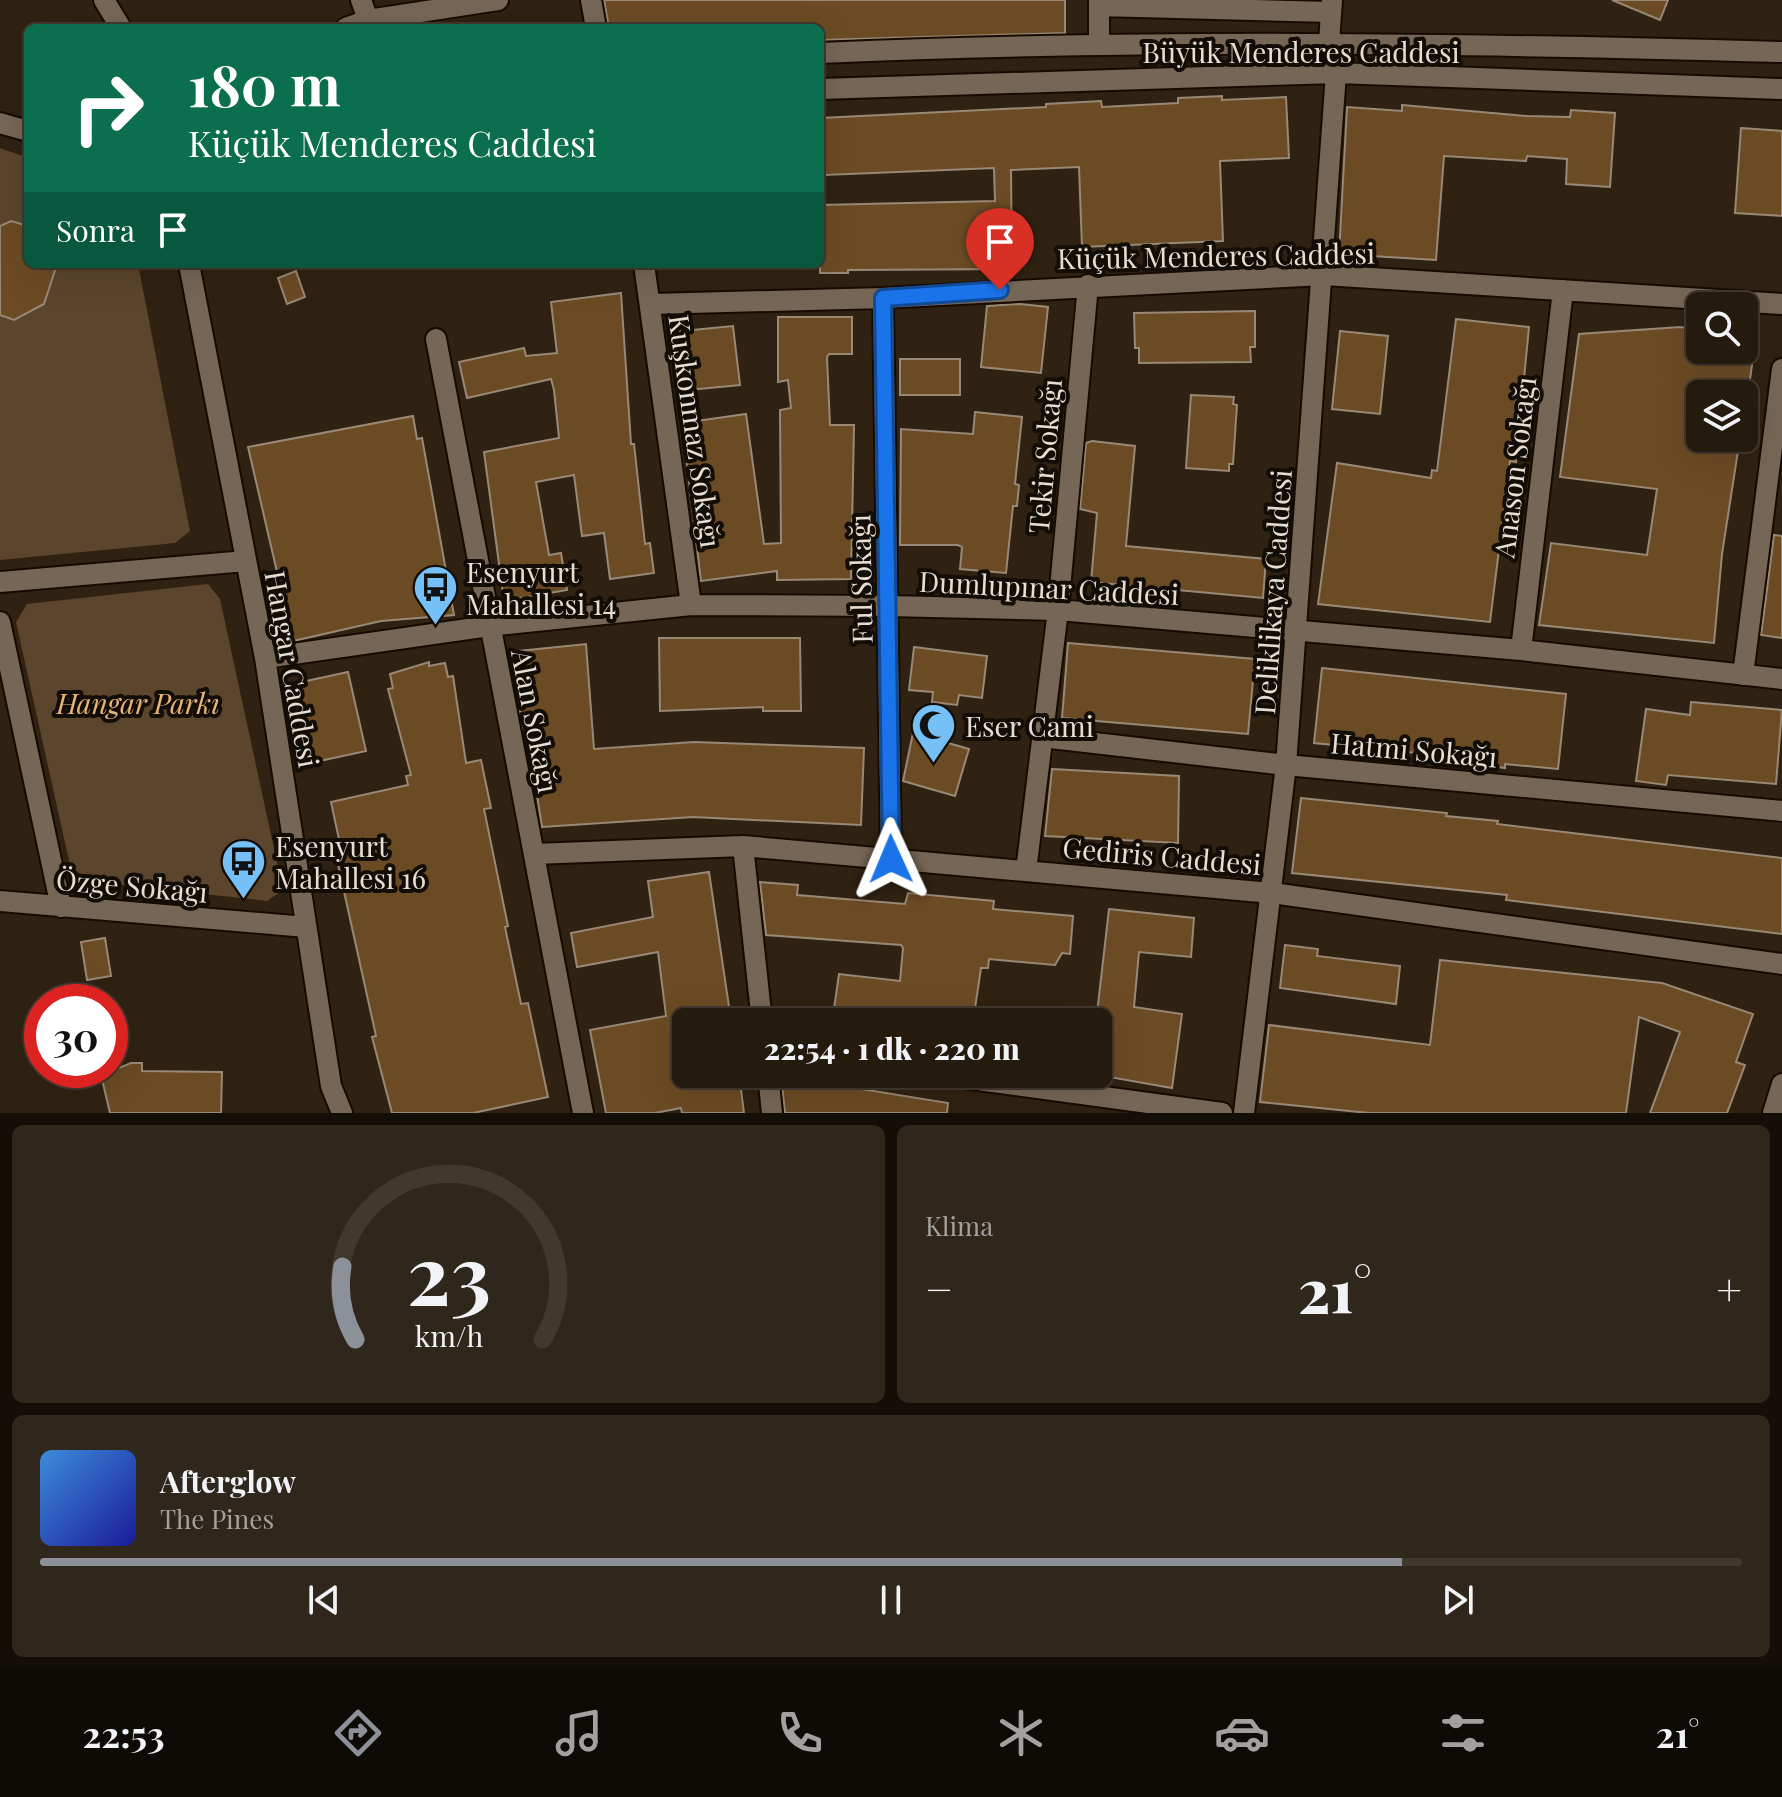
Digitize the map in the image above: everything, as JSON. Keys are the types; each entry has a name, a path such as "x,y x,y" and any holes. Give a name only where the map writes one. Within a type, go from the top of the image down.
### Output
{"street":[{"path":"104,0 119,24"},
{"path":"361,0 370,24 498,0"},
{"path":"591,0 595,24"},
{"path":"1099,45 1099,3 1331,6 1329,42"},
{"name":"Büyük Menderes Caddesi","path":"824,53 1329,42 1782,52"},
{"name":"Büyük Menderes Caddesi","path":"824,89 1336,73 1782,89"},
{"name":"Deliklikaya Caddesi","path":"1244,1113 1286,765 1324,275 1336,73"},
{"path":"0,123 24,129"},
{"name":"Hangar Caddesi","path":"190,268 265,658 331,1086 342,1113"},
{"name":"Kuşkonmaz Sokağı","path":"645,268 691,605"},
{"name":"Küçük Menderes Caddesi","path":"651,304 883,298 1324,275 1782,304"},
{"name":"Tekir Sokağı","path":"1026,871 1058,610 1088,285"},
{"name":"Anason Sokağı","path":"1521,650 1563,290"},
{"name":"Ful Sokağı","path":"883,298 891,859"},
{"name":"Alan Sokağı","path":"436,339 583,1113"},
{"path":"1743,675 1782,369"},
{"path":"0,582 246,561"},
{"name":"Dumlupınar Caddesi","path":"265,658 489,626 691,605 889,606 1058,610 1521,650 1782,679"},
{"path":"0,622 61,907"},
{"name":"Hatmi Sokağı","path":"1042,737 1286,765 1782,811"},
{"path":"743,846 760,1008"},
{"name":"Gediris Caddesi","path":"534,854 743,846 891,859 1272,893 1782,964"},
{"name":"Özge Sokağı","path":"0,901 306,927"},
{"path":"1773,1113 1782,1084"},
{"name":"Hangar Caddesi","path":"325,1113 331,1086"},
{"path":"769,1088 772,1113"},
{"path":"1037,1088 1222,1113"}],"green space":[{"path":"0,148 24,157 24,268 139,268 190,531 175,543 0,560"},
{"name":"Hangar Parkı","path":"208,584 220,599 283,890 267,901 88,881 70,865 16,622 27,604"}],"building":[{"path":"604,0 1065,0 1065,33 824,40 824,24 608,24"},
{"path":"1612,0 1668,0 1660,20"},
{"path":"1222,96 1222,100 1286,97 1289,158 1220,161 1223,241 1082,247 1079,167 1011,170 1012,269 848,270 848,273 820,273 820,268 824,268 824,205 995,201 994,168 825,175 824,118 1046,107 1046,104 1101,101 1102,107 1178,103 1178,98"},
{"path":"1402,105 1527,116 1570,117 1571,110 1615,113 1610,187 1566,184 1567,159 1527,156 1526,161 1444,156 1436,260 1339,254 1347,107 1402,111"},
{"path":"1741,128 1782,131 1782,216 1735,213"},
{"path":"11,221 24,225 24,268 56,268 44,304 14,320 0,315 0,226"},
{"path":"296,271 305,297 287,304 278,278"},
{"path":"621,293 631,444 634,444 645,544 650,543 654,573 610,579 604,533 582,536 574,475 536,482 549,555 561,553 567,590 504,601 484,452 559,438 554,390 551,379 467,398 459,362 524,348 526,356 557,353 551,302"},
{"path":"1020,304 1048,307 1041,373 981,367 987,306"},
{"path":"1255,311 1255,347 1250,347 1251,362 1139,363 1139,348 1135,348 1134,313"},
{"path":"778,317 852,317 852,354 829,354 827,357 830,425 854,425 851,579 777,580 777,571 701,581 682,423 746,414 764,544 781,543 780,410 791,408 788,380 778,382"},
{"path":"1456,319 1529,327 1516,462 1510,461 1490,622 1318,604 1337,463 1431,478 1432,470 1437,471"},
{"path":"733,326 740,385 678,391 672,332"},
{"path":"1686,328 1686,364 1752,364 1750,380 1686,380 1686,452 1738,452 1722,554 1714,643 1539,625 1551,543 1647,555 1657,489 1560,477 1579,334"},
{"path":"1340,331 1388,336 1380,414 1332,409"},
{"path":"900,359 960,359 960,395 900,395"},
{"path":"1191,395 1234,397 1233,404 1237,405 1233,464 1229,464 1229,471 1186,468"},
{"path":"975,412 1022,417 1015,484 1019,485 1017,506 1013,506 1006,573 960,569 962,547 958,545 900,545 901,429 973,434"},
{"path":"413,416 417,439 422,438 454,615 381,621 293,641 248,447"},
{"path":"1086,443 1135,446 1126,546 1266,559 1263,598 1091,582 1097,513 1080,509"},
{"path":"1774,535 1782,536 1782,638 1761,635"},
{"path":"659,638 800,638 801,711 763,711 763,707 660,711"},
{"path":"1068,643 1255,659 1248,734 1062,718"},
{"path":"586,644 594,749 694,742 864,748 861,825 693,817 542,827 526,726 523,727 509,652"},
{"path":"914,647 987,656 982,698 959,695 957,705 932,702 933,692 909,690"},
{"path":"429,662 429,666 445,663 448,677 453,676 466,763 481,760 491,808 484,809 508,926 505,927 521,1004 528,1003 548,1097 473,1113 392,1113 372,1037 376,1036 337,860 343,858 331,802 408,785 406,776 411,775 388,689 393,688 390,674"},
{"path":"1322,668 1566,694 1558,769 1505,764 1505,768 1468,763 1469,758 1314,743"},
{"path":"348,672 366,751 315,762 297,683"},
{"path":"1691,702 1782,710 1776,784 1668,775 1666,785 1636,781 1646,709 1690,715"},
{"name":"Eser Cami","path":"913,733 969,749 955,796 903,781"},
{"path":"1052,769 1179,776 1178,843 1045,836"},
{"path":"1301,798 1447,813 1446,816 1498,821 1497,824 1782,858 1782,934 1506,900 1507,895 1292,873"},
{"path":"709,872 729,1008 672,1008 672,1088 741,1088 744,1113 682,1113 681,1108 655,1113 606,1113 590,1030 666,1016 658,952 577,967 571,933 653,917 648,881"},
{"path":"760,882 798,885 797,895 905,904 908,893 994,901 993,909 1073,916 1070,954 1062,953 1055,965 989,959 988,968 981,968 975,1008 834,1008 839,974 900,981 901,945 766,935"},
{"path":"1109,909 1194,918 1191,957 1139,952 1134,1007 1182,1014 1172,1088 1112,1077 1112,1008 1098,1008"},
{"path":"105,938 111,976 87,980 81,942"},
{"path":"1285,945 1318,949 1317,956 1400,966 1396,1004 1280,988"},
{"path":"1440,960 1662,983 1753,1014 1736,1062 1745,1065 1727,1113 1650,1113 1680,1032 1639,1017 1626,1113 1369,1113 1260,1102 1269,1025 1430,1045"},
{"path":"142,1063 142,1071 222,1072 221,1113 110,1113 104,1088 128,1088 128,1064"},
{"path":"782,1088 855,1088 948,1103 947,1113 785,1113"}],"place":[{"name":"Esenyurt Mahallesi 14","path":"435,626"},
{"name":"Eser Cami","path":"934,764"},
{"name":"Esenyurt Mahallesi 16","path":"244,900"}],"route":[{"path":"891,859 883,298 1000,290"}]}
